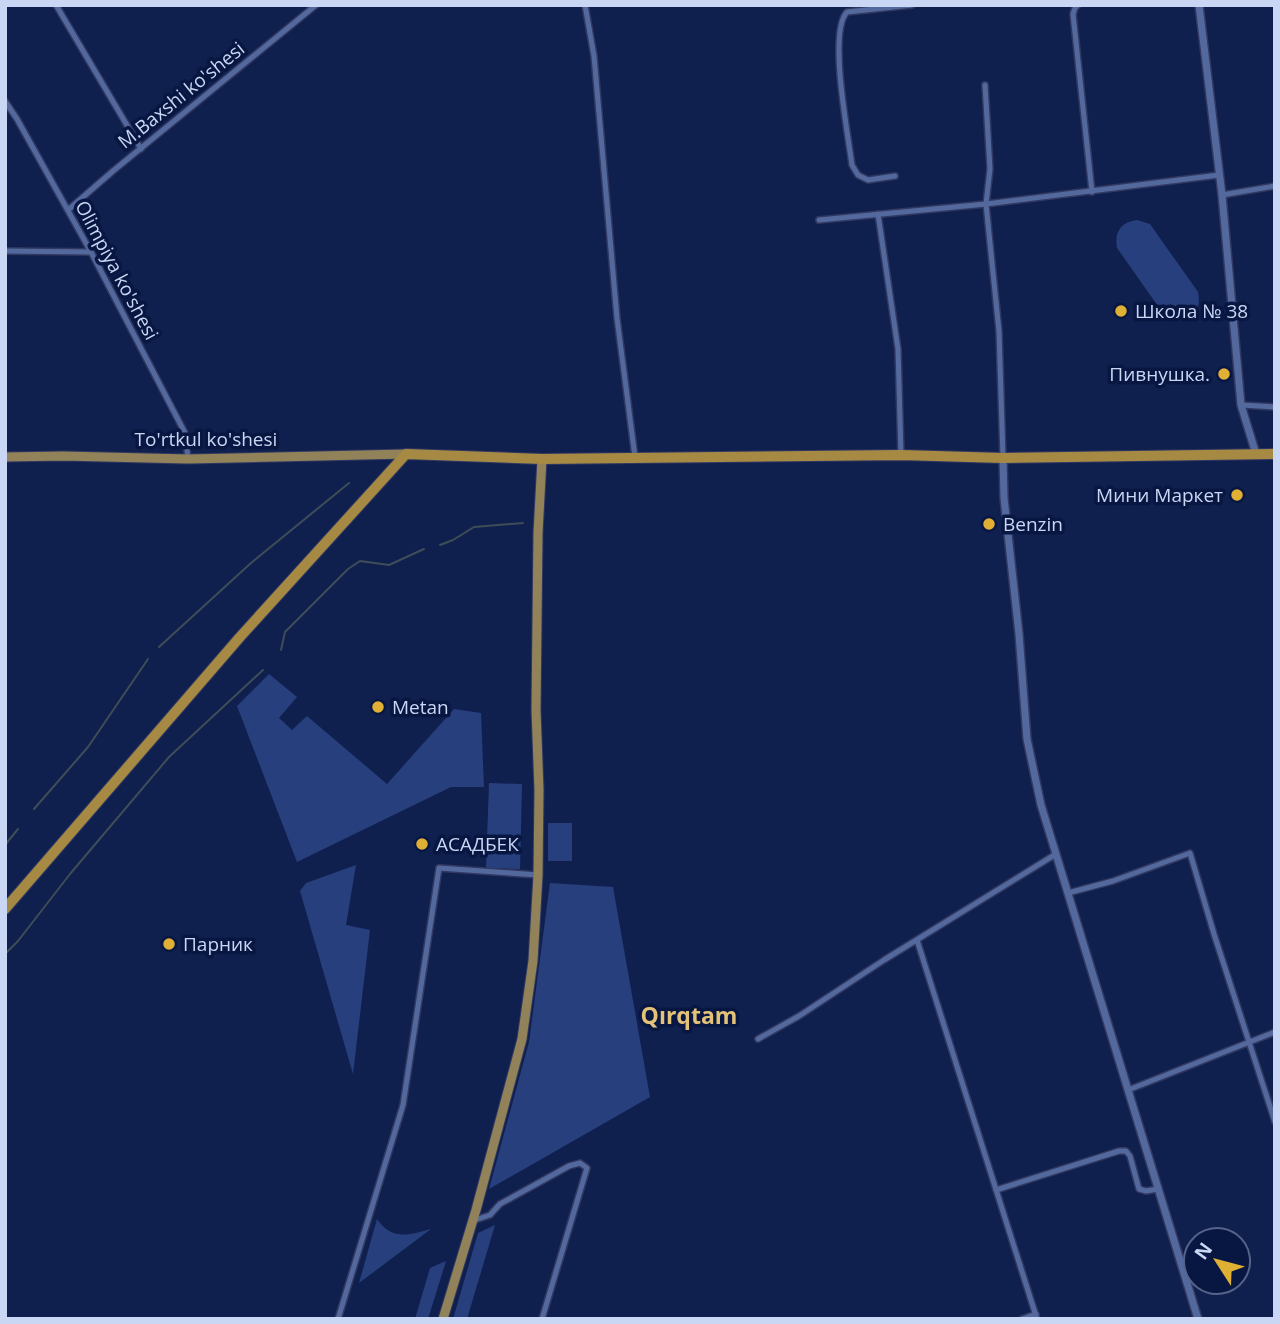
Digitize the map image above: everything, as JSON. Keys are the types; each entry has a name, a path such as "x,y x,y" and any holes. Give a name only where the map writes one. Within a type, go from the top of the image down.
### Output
{"highway":[{"path":"5,909 240,637 406,454 542,459 901,455 1003,458 1275,454"}],"main road":[{"name":"To'rtkul ko'shesi","path":"5,457 188,458 406,454"},
{"path":"443,1319 522,1039 533,961 538,875 536,710 538,533 542,459"}],"street":[{"path":"56,5 141,149"},
{"name":"M.Baxshi ko'shesi","path":"68,210 316,5"},
{"path":"585,5 594,56 617,318 635,457"},
{"path":"895,176 868,180 858,175 852,165 838,53 841,18 847,12 912,5"},
{"path":"1199,5 1222,195 1241,405 1256,454"},
{"path":"1076,6 1073,14 1092,192"},
{"path":"985,85 990,169 986,204 999,331 1004,498 1027,739 1041,805 1198,1319"},
{"name":"Olimpiya ko'shesi","path":"5,101 91,252 185,433 188,458"},
{"path":"819,220 986,204 1219,175"},
{"path":"1222,195 1275,187"},
{"path":"878,214 898,349 901,455"},
{"path":"5,251 91,252"},
{"path":"1241,405 1275,407"},
{"path":"1068,893 1114,881 1190,853 1275,1122"},
{"path":"758,1039 1056,854"},
{"path":"338,1319 403,1105 439,868 538,875"},
{"path":"917,940 1037,1317 1022,1319"},
{"path":"1128,1090 1275,1032"},
{"path":"996,1189 1119,1151 1126,1151 1130,1156 1139,1189 1158,1189"},
{"path":"472,1221 490,1215 500,1204 569,1166 580,1163 587,1168 542,1319"}],"shaded area":[{"path":"1137,220 1150,224 1198,292 1198,307 1186,320 1179,321 1165,316 1117,248 1120,229"},
{"path":"269,674 297,697 279,718 292,730 307,716 387,784 454,709 481,713 484,787 451,787 297,862 237,706"},
{"path":"489,783 522,784 520,869 486,868"},
{"path":"548,823 572,823 572,861 548,861"},
{"path":"356,865 346,925 370,930 353,1074 300,891 306,883"},
{"path":"550,883 613,887 650,1097 489,1189 529,1042"},
{"path":"377,1219 389,1231 395,1233 408,1234 431,1229 359,1283"},
{"path":"495,1225 467,1319 453,1319 478,1233"},
{"path":"446,1261 428,1319 415,1319 430,1268"}],"waterway":[{"path":"159,647 251,563 349,483"},
{"path":"440,545 474,527 523,523"},
{"path":"281,650 285,632 348,569 360,561 389,565 424,549"},
{"path":"34,809 88,747 148,659"},
{"path":"5,954 169,757 263,670"},
{"path":"5,845 18,829"}],"place":[{"name":"Школа № 38","path":"1121,311"},
{"name":"Пивнушка.","path":"1224,374"},
{"name":"Мини Маркет","path":"1237,495"},
{"name":"Benzin","path":"989,524"},
{"name":"Metan","path":"378,707"},
{"name":"АСАДБЕК","path":"422,844"},
{"name":"Парник","path":"169,944"}],"district":[{"name":"Qırqtam","path":"689,1016"}]}
